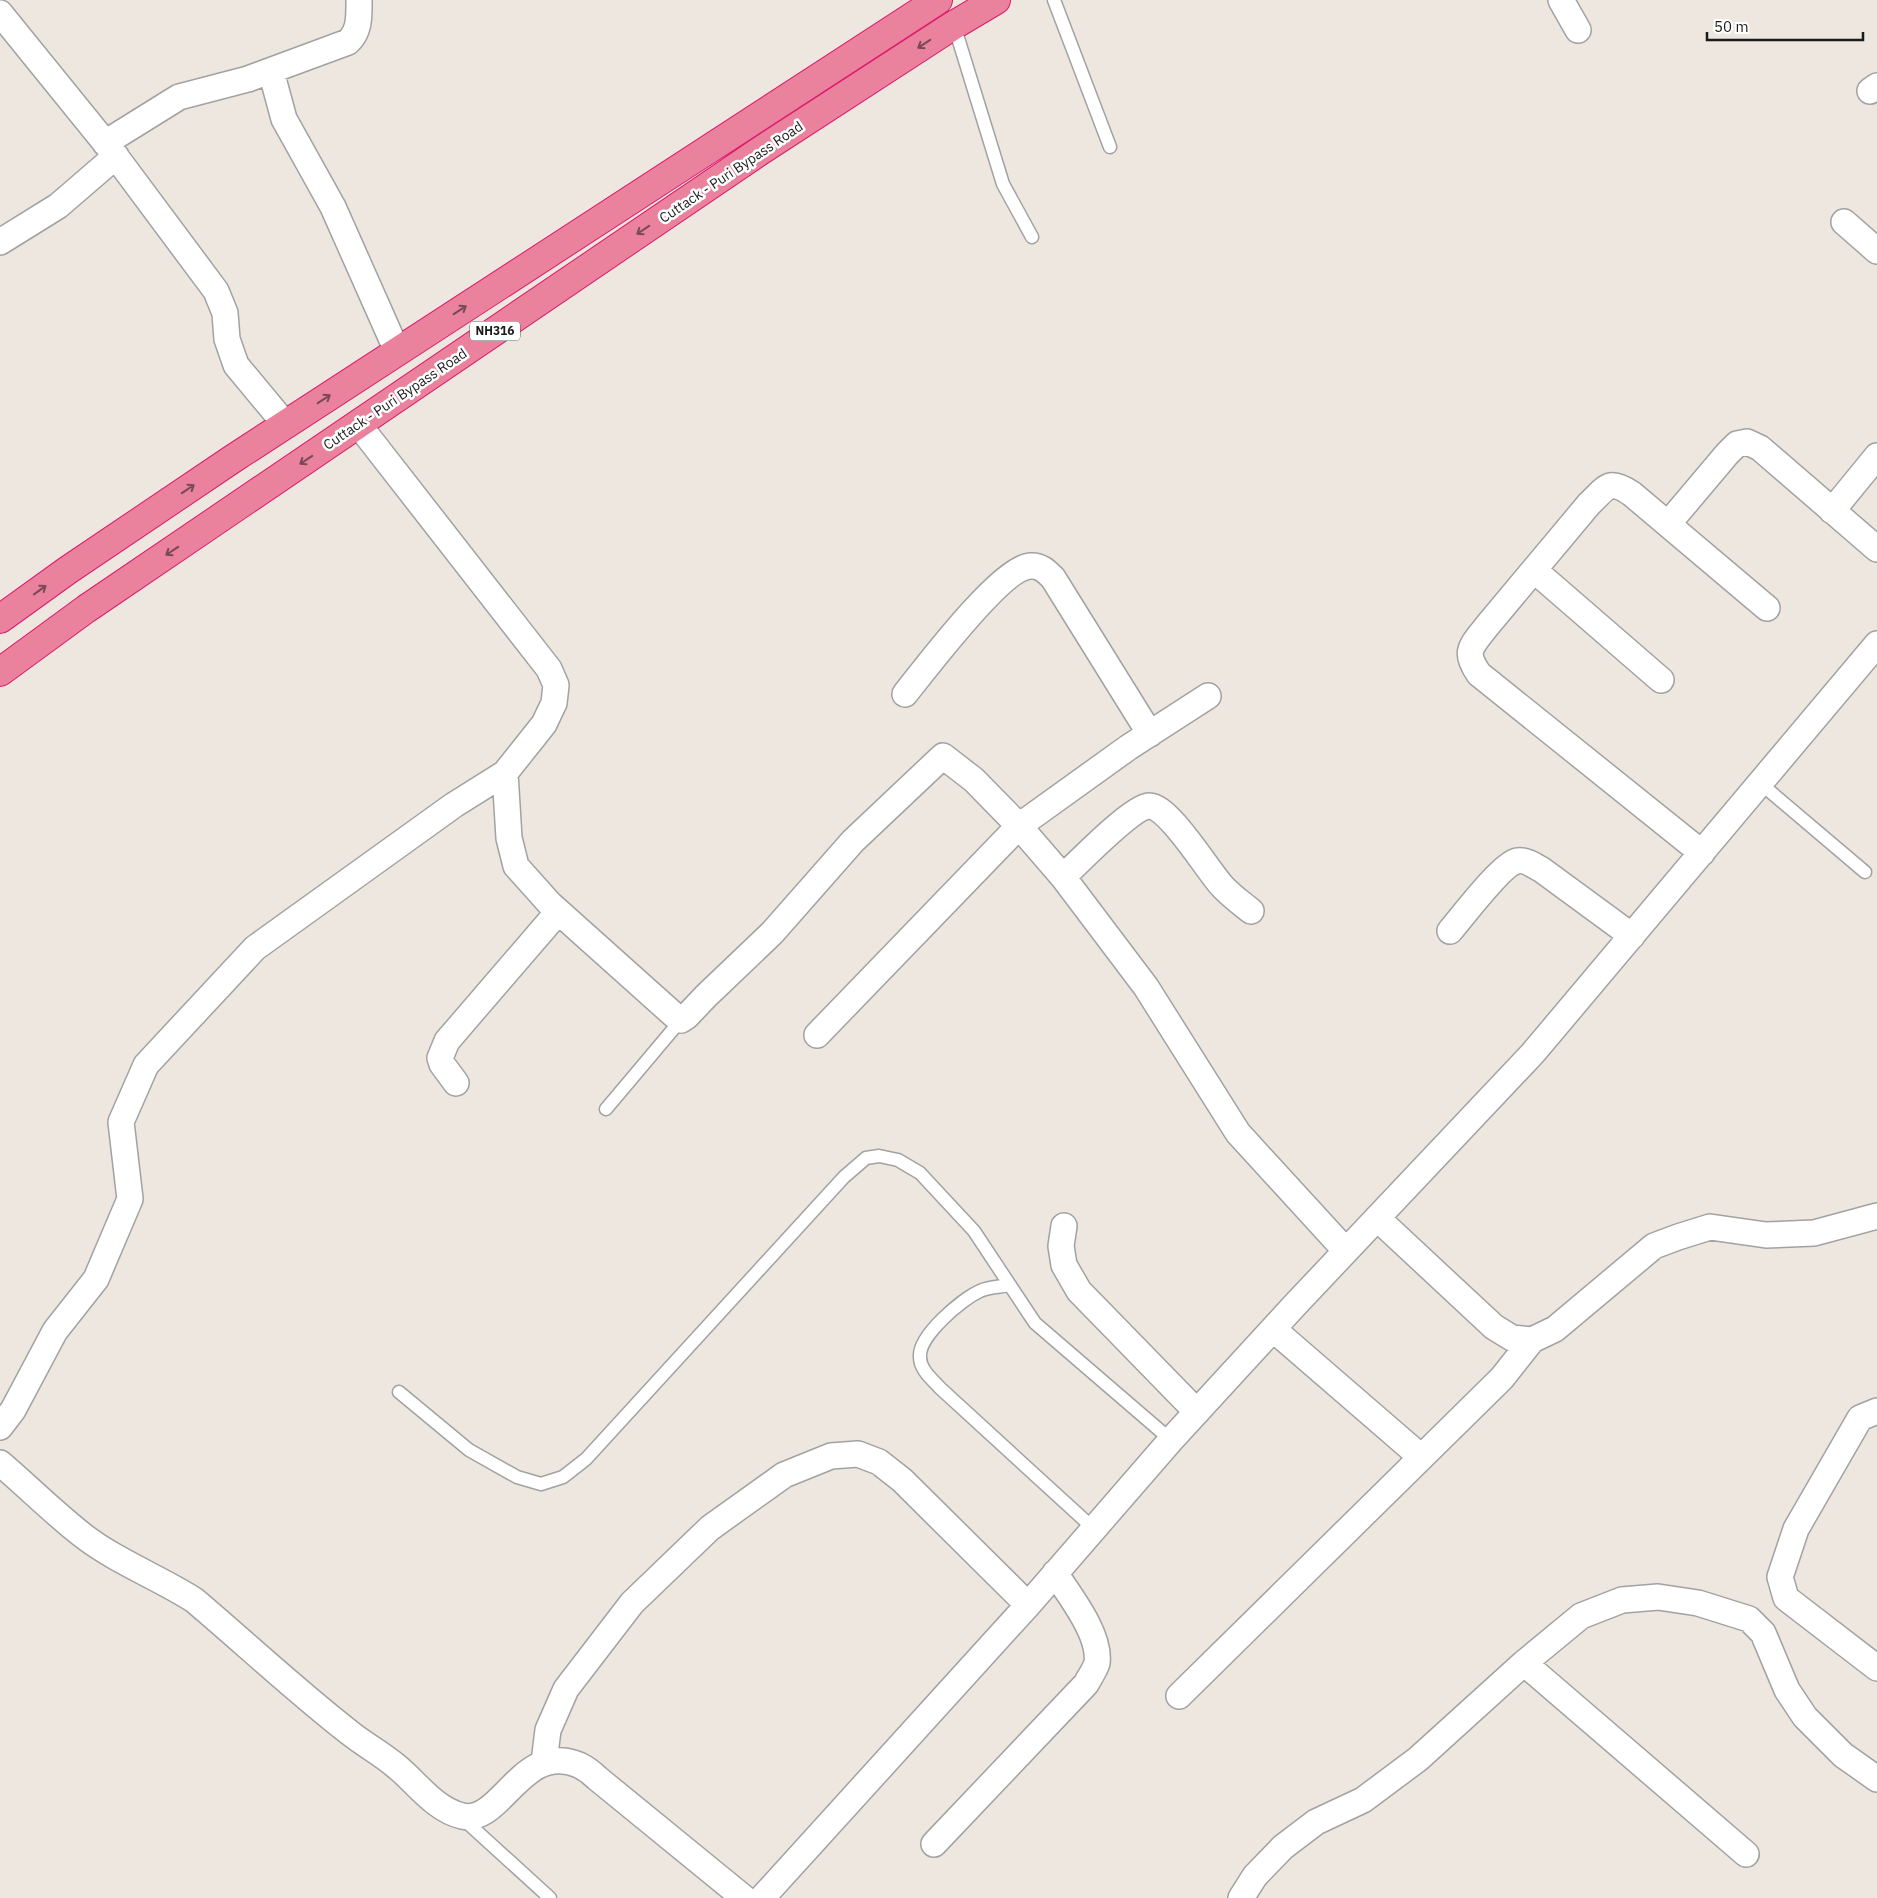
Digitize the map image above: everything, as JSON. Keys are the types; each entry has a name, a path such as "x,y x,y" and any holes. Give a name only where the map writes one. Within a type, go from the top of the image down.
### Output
{"highway":[{"name":"NH316","path":"0,619 68,570 285,424 938,0"},
{"name":"Cuttack - Puri Bypass Road","path":"0,672 86,609 760,151 954,25 996,0"}],"street":[{"path":"0,242 58,206 111,149 180,96 248,79 348,42 354,36 357,28 359,0"},
{"path":"1562,0 1578,30"},
{"path":"0,13 111,149 216,291 225,313 227,339 236,365 285,424"},
{"path":"271,71 284,119 333,207 397,351"},
{"path":"1844,222 1877,250"},
{"path":"0,1427 13,1410 55,1331 96,1279 130,1199 122,1122 146,1065 255,948 454,805 505,773 544,724 554,702 556,685 549,669 358,424"},
{"path":"1668,524 1726,454 1737,444 1747,442 1760,448 1877,549"},
{"path":"1832,511 1877,456"},
{"path":"1702,853 1479,674 1470,662 1469,654 1472,645 1590,504 1606,488 1614,484 1621,486 1668,524 1767,608"},
{"path":"905,694 958,626 987,597 1016,571 1029,566 1041,567 1053,578 1150,734"},
{"path":"1534,570 1661,680"},
{"path":"762,1898 1028,1605 1171,1440 1533,1053 1877,644"},
{"path":"817,1035 1019,826 1150,734 1208,696"},
{"path":"505,773 509,838 516,866 558,912 666,1009 681,1020 772,932 853,841 943,756 974,780 1019,826 1063,876 1146,987 1238,1132 1346,1251"},
{"path":"1063,876 1128,817 1148,806 1156,806 1176,824 1224,888 1251,911"},
{"path":"1450,931 1502,870 1516,860 1526,861 1542,870 1632,936"},
{"path":"456,1083 442,1064 440,1058 446,1040 558,912"},
{"path":"1179,1696 1502,1378 1532,1340 1555,1329 1654,1246 1678,1236 1710,1227 1766,1235 1814,1233 1877,1216"},
{"path":"1377,1218 1494,1327 1512,1338 1532,1340"},
{"path":"1064,1226 1061,1246 1064,1265 1078,1291 1197,1412"},
{"path":"1273,1329 1421,1457"},
{"path":"1877,1411 1860,1418 1796,1529 1780,1577 1786,1598 1877,1668"},
{"path":"544,1762 548,1730 566,1689 632,1603 710,1528 784,1475 831,1456 858,1454 879,1462 902,1480 1028,1605"},
{"path":"0,1463 82,1534 112,1554 168,1583 194,1600 350,1734 396,1766 432,1800 447,1811 464,1816 476,1814 488,1808 527,1772 544,1762 563,1760 580,1765 744,1898"},
{"path":"934,1844 1086,1684 1097,1664 1096,1648 1086,1622 1055,1573"},
{"path":"1240,1898 1255,1876 1283,1847 1316,1822 1362,1800 1418,1759 1524,1663 1581,1616 1622,1600 1658,1596 1698,1603 1749,1619 1763,1633 1787,1690 1805,1717 1843,1755 1877,1779"},
{"path":"1524,1663 1746,1854"}],"lane":[{"path":"1054,0 1110,147"},
{"path":"954,25 1003,184 1032,237"},
{"path":"1760,783 1865,872"},
{"path":"606,1109 681,1020"},
{"path":"399,1392 469,1450 517,1477 541,1484 563,1477 586,1459 844,1177 866,1158 879,1156 898,1160 920,1173 974,1232 1035,1323 1171,1440"},
{"path":"1010,1285 982,1290 966,1298 934,1328 924,1341 919,1355 922,1367 940,1388 1093,1528"},
{"path":"458,1814 550,1898"}]}
